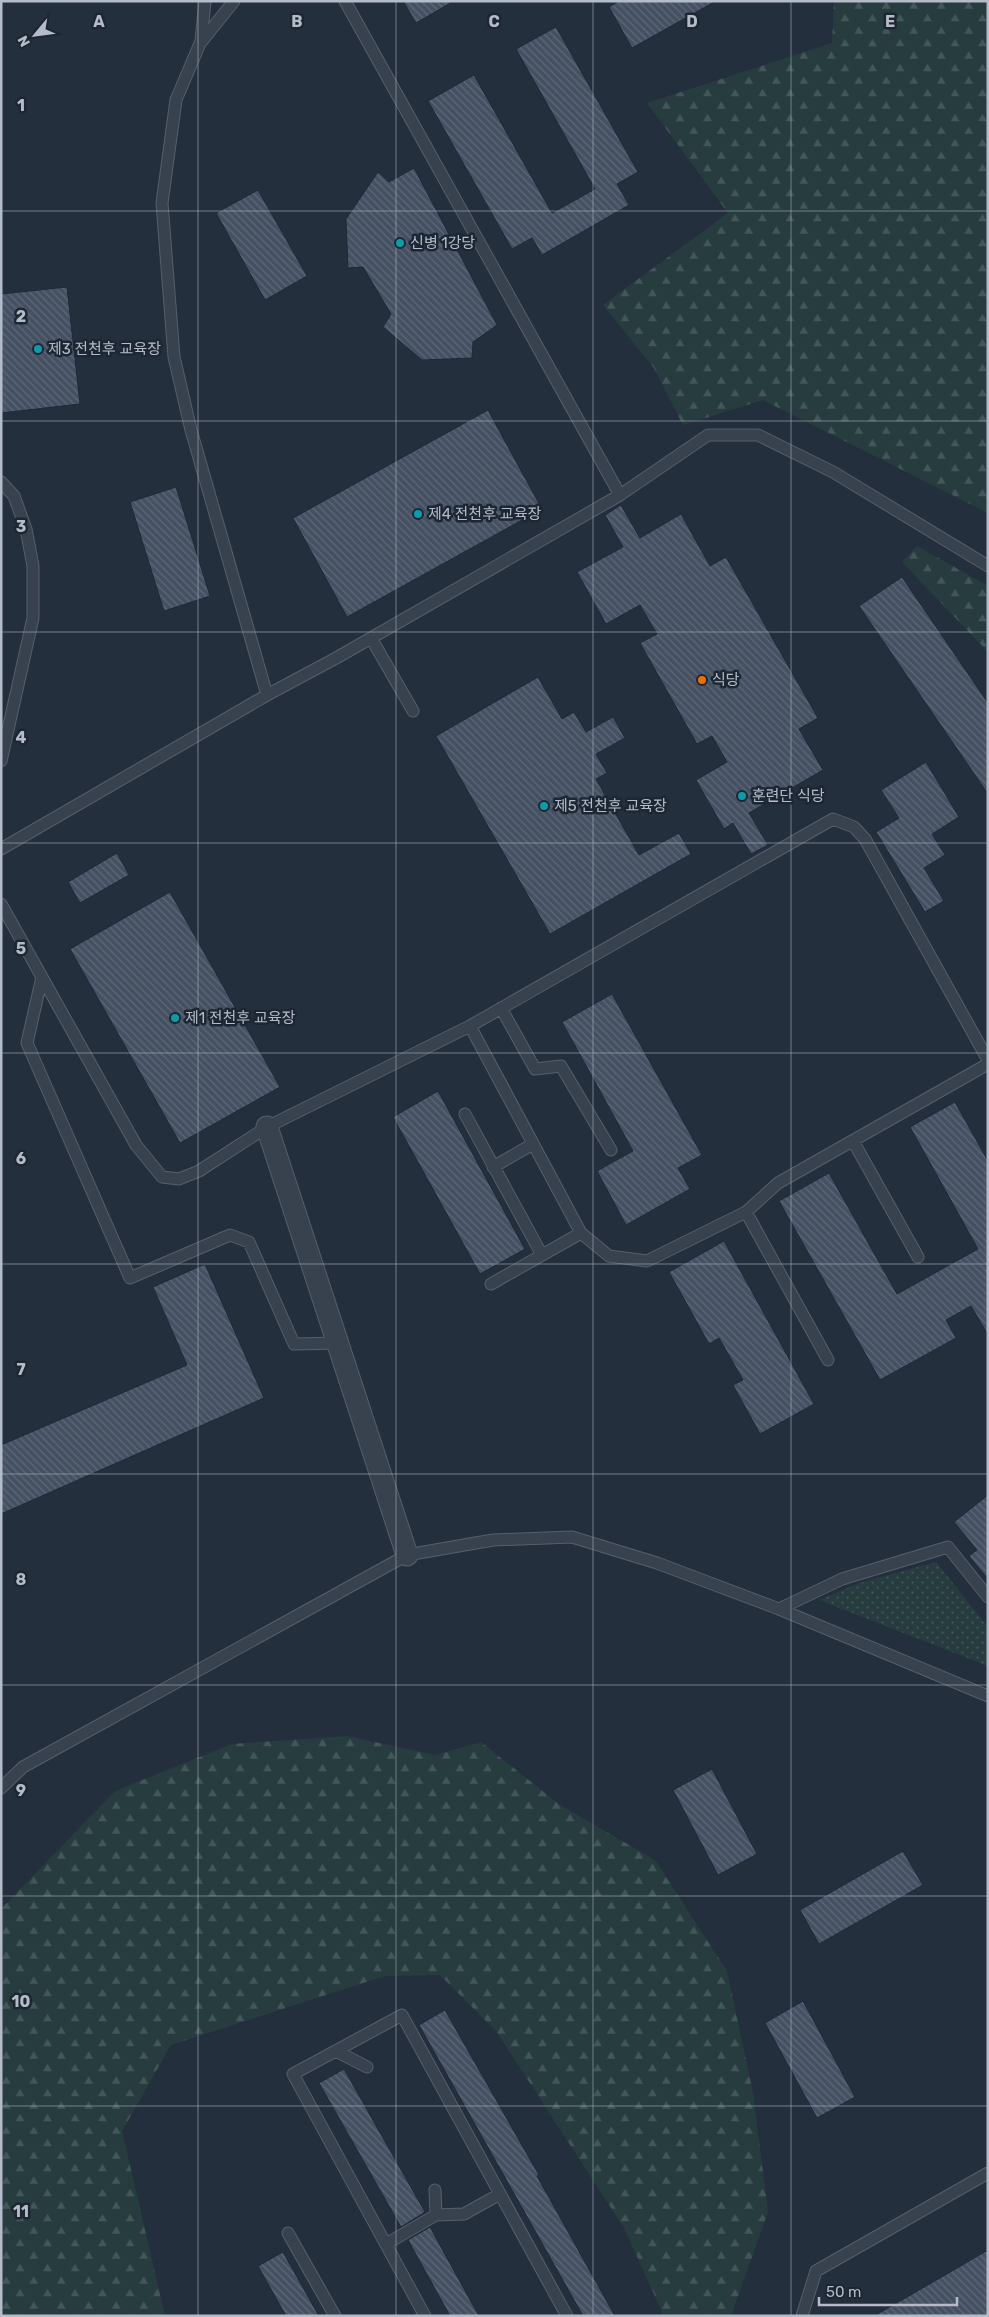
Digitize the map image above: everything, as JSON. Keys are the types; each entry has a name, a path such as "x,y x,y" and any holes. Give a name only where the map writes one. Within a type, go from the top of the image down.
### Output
{"street":[{"path":"267,1127 407,1555"}],"lane":[{"path":"202,41 205,1"},
{"path":"234,1 202,41 176,100 162,203 174,357 191,430 267,695"},
{"path":"345,1 620,495"},
{"path":"1,849 267,695 371,638 620,495 708,435 758,435 833,472 988,566"},
{"path":"1,482 14,496 26,529 33,566 33,618 1,761"},
{"path":"371,638 413,711"},
{"path":"1,904 136,1145 162,1177 179,1178 199,1171 267,1127 470,1026 833,819 854,827 865,839 988,1060"},
{"path":"42,977 27,1042 130,1278 230,1235 250,1242 294,1344 338,1343"},
{"path":"501,1008 535,1069 561,1066 611,1150"},
{"path":"470,1026 581,1233 609,1256 647,1261 746,1212 778,1183 988,1064"},
{"path":"465,1114 542,1255"},
{"path":"853,1141 918,1257"},
{"path":"493,1167 533,1144"},
{"path":"746,1212 828,1360"},
{"path":"491,1284 581,1233"},
{"path":"1,1788 23,1767 407,1555 493,1540 572,1537 657,1563 779,1609 988,1696"},
{"path":"779,1609 842,1579 948,1547 988,1597"},
{"path":"425,2316 293,2074 402,2015 567,2316"},
{"path":"336,2051 367,2067"},
{"path":"802,2316 816,2271 988,2174"},
{"path":"435,2190 436,2215"},
{"path":"386,2244 436,2215 464,2214 500,2194"},
{"path":"288,2233 335,2316"}],"green space":[{"path":"834,1 988,1 988,513 763,400 683,425 654,368 603,305 728,213 647,103 832,43"},
{"path":"917,546 988,586 988,652 902,562"},
{"path":"936,1562 988,1627 988,1666 819,1600 859,1583"},
{"path":"347,1736 435,1755 481,1742 560,1805 655,1860 727,1971 753,2093 768,2212 731,2316 664,2316 624,2228 496,2031 440,1975 385,1976 171,2045 122,2131 165,2316 1,2316 1,1909 115,1791 232,1744"}],"building":[{"path":"403,1 454,1 416,23"},
{"path":"619,1 716,1 632,48 609,7"},
{"path":"556,27 638,172 617,184 629,205 542,255 532,238 512,249 428,101 474,75 552,213 595,189 516,49"},
{"name":"신병 1강당","path":"414,168 497,325 473,342 472,358 422,360 383,327 391,314 363,267 348,268 346,219 378,172 389,182"},
{"path":"258,190 307,276 265,300 216,213"},
{"name":"제3 전천후 교육장","path":"67,287 80,404 1,413 1,294"},
{"name":"제4 전천후 교육장","path":"488,410 542,509 347,617 293,518"},
{"path":"176,487 210,596 164,611 130,502"},
{"path":"621,505 640,538 681,514 710,566 726,557 818,718 799,729 823,770 749,813 768,845 751,854 733,823 724,829 696,780 727,762 712,736 697,744 640,643 657,634 640,605 606,624 577,572 623,547 605,515"},
{"path":"902,577 988,703 988,794 859,606"},
{"name":"제5 전천후 교육장","path":"538,677 562,719 574,712 586,732 613,717 625,738 596,754 607,773 596,779 639,855 679,833 691,854 550,934 436,736"},
{"path":"926,762 959,817 932,834 945,855 924,868 944,901 925,912 876,832 899,818 881,790"},
{"path":"117,853 129,875 80,903 68,882"},
{"name":"제1 전천후 교육장","path":"170,892 280,1087 180,1143 70,949"},
{"path":"612,994 702,1155 678,1168 690,1189 626,1225 597,1171 633,1151 562,1022"},
{"path":"438,1091 525,1249 480,1274 393,1117"},
{"path":"955,1102 988,1161 988,1335 971,1306 946,1320 956,1338 880,1380 779,1201 829,1173 897,1294 978,1249 910,1127"},
{"path":"724,1241 814,1404 760,1434 733,1385 743,1380 719,1338 709,1344 669,1272"},
{"path":"205,1264 264,1398 1,1514 1,1445 187,1365 153,1287"},
{"path":"988,1495 988,1579 969,1556 977,1550 954,1522"},
{"path":"712,1769 757,1854 718,1875 673,1790"},
{"path":"903,1851 923,1885 819,1944 800,1910"},
{"path":"803,2001 855,2097 817,2118 765,2023"},
{"path":"445,2010 539,2175 537,2176 615,2316 583,2316 419,2025"},
{"path":"344,2069 425,2212 401,2227 319,2083"},
{"path":"430,2227 479,2316 450,2316 408,2240"},
{"path":"988,2250 988,2316 874,2316 933,2282"},
{"path":"283,2252 319,2316 286,2316 258,2266"}],"place":[{"name":"신병 1강당","path":"400,243"},
{"name":"제3 전천후 교육장","path":"38,349"},
{"name":"제4 전천후 교육장","path":"418,514"},
{"name":"식당","path":"702,680"},
{"name":"훈련단 식당","path":"742,796"},
{"name":"제5 전천후 교육장","path":"544,806"},
{"name":"제1 전천후 교육장","path":"175,1018"}]}
